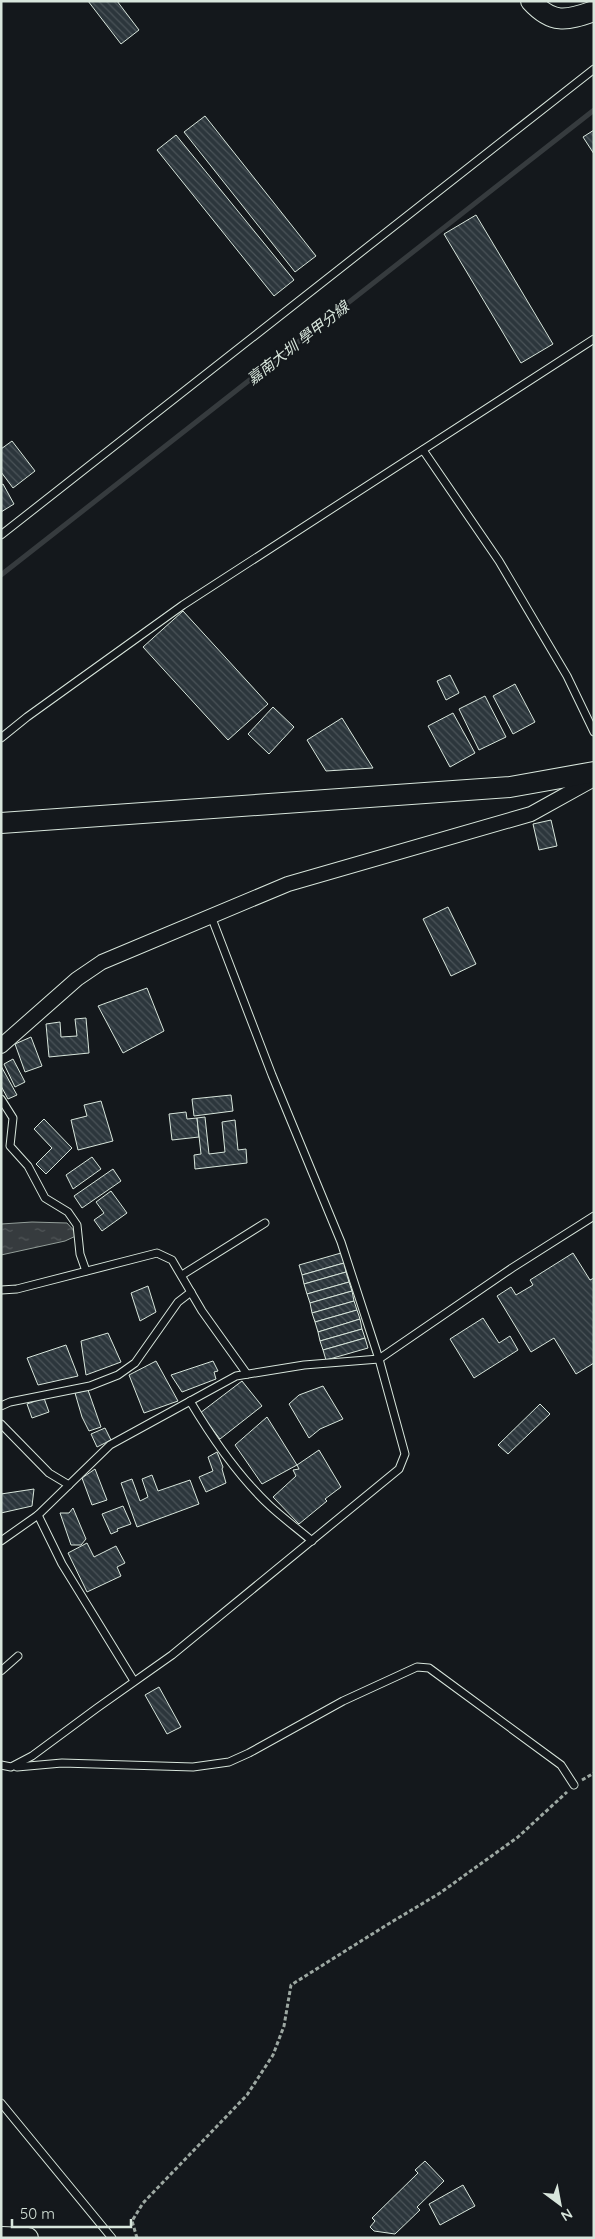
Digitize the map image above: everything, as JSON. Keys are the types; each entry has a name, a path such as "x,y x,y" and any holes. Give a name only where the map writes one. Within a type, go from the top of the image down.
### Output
{"main road":[{"path":"531,1 542,13 558,20 577,17 594,11"},
{"path":"1,823 510,787 594,772"},
{"path":"1,2237 28,2238"}],"street":[{"path":"1,1046 77,979 102,962 288,884 531,814 594,779"}],"lane":[{"path":"1,535 594,69"},
{"path":"1,738 27,717 183,605 594,339"},
{"path":"423,450 499,561 567,676 594,732"},
{"path":"11,1767 32,1756 172,1655 399,1469 405,1454 379,1359 341,1242 272,1075 211,916"},
{"path":"1,1099 13,1118 10,1146 28,1166 45,1198 68,1212 78,1225 80,1254 86,1271"},
{"path":"1,1541 38,1516 110,1445 190,1401 236,1376 304,1365 379,1359 512,1268 594,1216"},
{"path":"182,1275 265,1223"},
{"path":"1,1290 17,1288 157,1253 172,1260 247,1374"},
{"path":"1,1406 10,1402 90,1386 118,1375 135,1364 178,1302 192,1292"},
{"path":"190,1401 210,1434 238,1469 269,1504 312,1541"},
{"path":"1,1424 49,1473 69,1485"},
{"path":"38,1516 62,1564 134,1682"},
{"path":"1,1671 18,1656"},
{"path":"1,1765 11,1767 62,1763 194,1767 229,1762 250,1753 343,1701 417,1667 429,1668 561,1765 574,1785"},
{"path":"1,2104 112,2238"}],"path":[{"path":"137,2238 132,2221 143,2203 247,2094 273,2054 284,2026 291,1985 377,1930 440,1894 518,1837 574,1785 594,1773"}],"water":[{"path":"32,1222 67,1223 78,1235 65,1241 1,1255 1,1224"}],"building":[{"path":"88,1 117,1 139,30 121,44"},
{"path":"205,116 316,256 295,272 184,132"},
{"path":"594,130 594,154 583,137"},
{"path":"176,135 294,280 274,296 157,150"},
{"path":"476,215 553,344 521,363 444,234"},
{"path":"12,441 35,471 13,488 1,472 1,449"},
{"path":"3,484 14,504 1,512 1,485"},
{"path":"183,611 268,704 228,740 143,647"},
{"path":"450,675 459,693 446,700 437,681"},
{"path":"515,684 535,722 513,734 493,696"},
{"path":"485,696 506,737 479,750 459,709"},
{"path":"273,707 294,727 269,754 248,734"},
{"path":"453,713 475,753 450,767 428,726"},
{"path":"342,718 373,768 326,771 307,740"},
{"path":"551,820 557,846 539,850 533,824"},
{"path":"448,907 476,964 451,976 423,919"},
{"path":"147,988 164,1031 123,1053 98,1006"},
{"path":"86,1018 89,1053 49,1057 46,1024 60,1022 61,1037 77,1036 75,1019"},
{"path":"31,1037 42,1066 25,1072 15,1044"},
{"path":"13,1059 25,1082 15,1087 4,1064"},
{"path":"1,1066 17,1095 8,1099 1,1086"},
{"path":"231,1095 233,1111 194,1116 192,1099"},
{"path":"101,1101 113,1141 78,1150 71,1120 87,1116 84,1105"},
{"path":"186,1112 187,1119 197,1118 199,1137 172,1140 169,1114"},
{"path":"205,1117 209,1154 225,1152 222,1122 235,1120 238,1150 246,1149 247,1163 195,1169 194,1155 201,1154 197,1118"},
{"path":"44,1119 72,1148 46,1174 36,1164 52,1148 34,1129"},
{"path":"92,1157 101,1169 73,1189 66,1175"},
{"path":"113,1169 121,1181 82,1208 74,1196"},
{"path":"111,1191 127,1213 102,1231 94,1220 104,1213 96,1202"},
{"path":"341,1253 344,1263 302,1275 299,1265"},
{"path":"573,1253 590,1280 594,1278 594,1363 576,1374 554,1338 531,1352 497,1296 511,1287 516,1295 533,1285 530,1280"},
{"path":"344,1263 346,1272 304,1284 302,1275"},
{"path":"346,1272 349,1282 307,1294 304,1284"},
{"path":"349,1282 352,1291 310,1303 307,1294"},
{"path":"148,1286 156,1312 140,1321 131,1293"},
{"path":"352,1291 354,1301 312,1313 310,1303"},
{"path":"354,1301 357,1310 315,1322 312,1313"},
{"path":"357,1310 360,1319 318,1332 315,1322"},
{"path":"483,1318 499,1343 510,1336 518,1350 474,1378 450,1339"},
{"path":"360,1319 362,1329 320,1341 318,1332"},
{"path":"362,1329 365,1338 323,1350 320,1341"},
{"path":"108,1333 121,1362 86,1375 81,1341"},
{"path":"365,1338 368,1348 326,1360 323,1350"},
{"path":"66,1345 78,1376 38,1385 27,1358"},
{"path":"156,1361 178,1401 144,1413 129,1375"},
{"path":"213,1361 218,1371 214,1372 216,1379 182,1392 171,1375"},
{"path":"242,1381 262,1406 220,1439 200,1413"},
{"path":"323,1386 343,1419 320,1429 309,1438 289,1404 299,1395"},
{"path":"88,1390 101,1427 89,1431 82,1417 75,1393"},
{"path":"44,1398 49,1412 32,1418 27,1404"},
{"path":"540,1404 550,1414 508,1454 498,1445"},
{"path":"267,1417 297,1465 262,1484 235,1445"},
{"path":"105,1428 111,1440 97,1447 91,1434"},
{"path":"319,1450 341,1487 325,1499 327,1501 299,1524 273,1497 296,1476 293,1470 299,1469 297,1465"},
{"path":"217,1452 223,1467 226,1483 206,1492 199,1477 213,1471 208,1457"},
{"path":"95,1469 107,1500 92,1505 82,1478"},
{"path":"152,1475 158,1491 190,1480 199,1504 137,1527 121,1483 132,1479 140,1501 148,1497 142,1479"},
{"path":"34,1489 32,1506 1,1513 1,1494"},
{"path":"123,1506 131,1524 117,1529 118,1531 111,1534 102,1514"},
{"path":"73,1508 86,1539 81,1545 71,1545 60,1513 69,1513"},
{"path":"87,1543 94,1557 116,1546 125,1563 117,1567 121,1576 87,1592 68,1553"},
{"path":"159,1687 181,1727 167,1734 145,1695"},
{"path":"425,2161 444,2181 417,2207 420,2210 395,2234 374,2231 370,2227 375,2221 372,2218 418,2173 415,2170"},
{"path":"463,2185 475,2206 440,2225 429,2204"}],"waterway":[{"name":"嘉南大圳 學甲分線","path":"1,575 594,110"}]}
